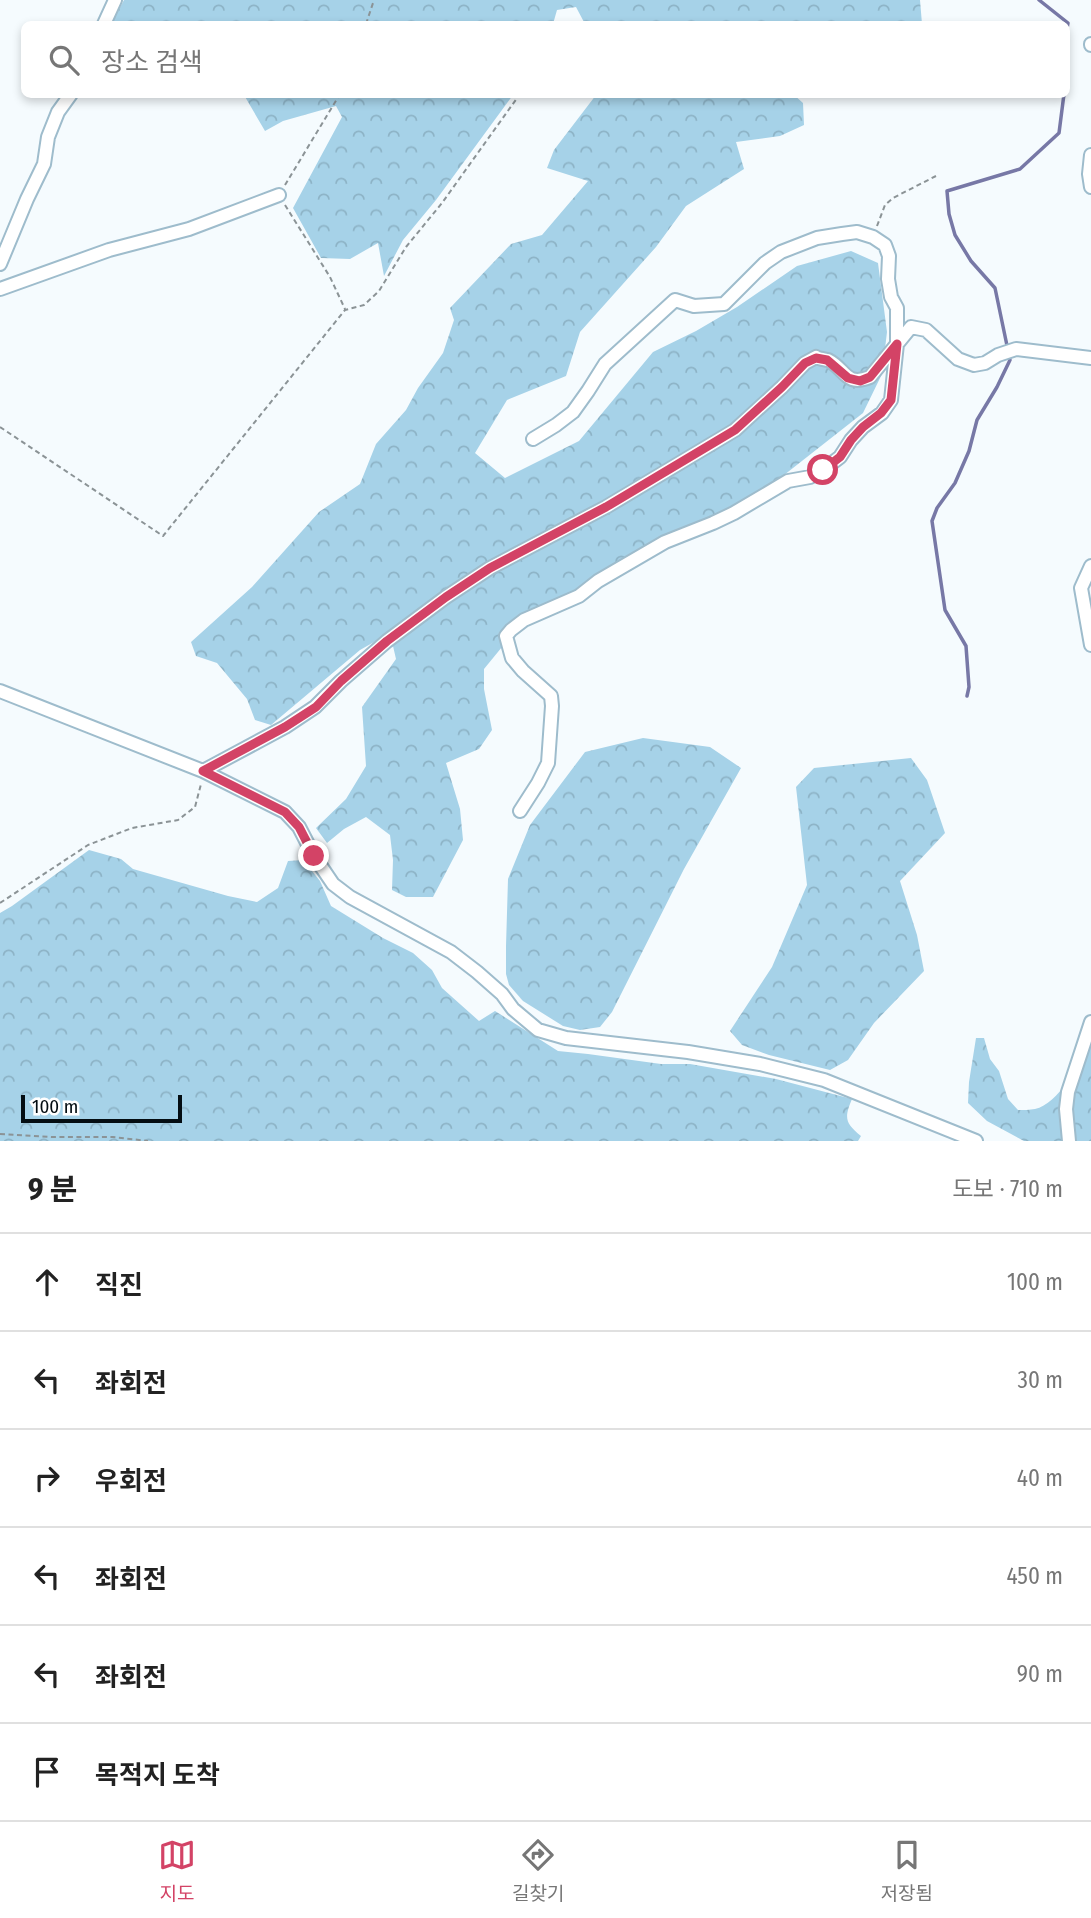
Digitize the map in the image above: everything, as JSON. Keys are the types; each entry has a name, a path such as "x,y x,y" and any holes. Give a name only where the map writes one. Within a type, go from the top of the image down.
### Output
{"street":[{"path":"105,21 115,0"},
{"path":"0,264 44,164 48,137 58,112 68,98"},
{"path":"1091,155 1091,187"},
{"path":"0,289 109,250 189,229 279,195"},
{"path":"520,811 548,763 552,706 551,696 512,658 506,636 524,620 579,596 598,581 665,542 734,513 788,481 810,477 840,457 851,440 881,413 891,400 897,344 897,308 891,297 885,245 858,232 817,239 781,252 765,263 724,304 694,306 675,300 605,364 573,412 533,439"},
{"path":"201,771 285,727 316,707 387,641 457,589 490,568 606,507 735,430 805,363 816,358 827,360 848,378 860,381 870,377 911,327 926,330 958,359 974,365 1016,349 1091,358"},
{"path":"1091,566 1081,588 1091,645"},
{"path":"0,691 201,771 285,812 299,827 333,884 350,897 451,952 477,972 538,1030 566,1038 688,1052 760,1064 811,1076 975,1141"},
{"path":"1069,1141 1066,1109 1068,1092 1091,1022"}],"path":[{"path":"367,21 374,0"},
{"path":"338,98 279,195 330,277 345,310"},
{"path":"0,427 163,537 345,310 364,305 379,291 406,247 442,203 517,98"},
{"path":"873,237 886,205 893,198 936,176"},
{"path":"0,902 88,845 132,828 178,820 195,807 201,787 201,771"},
{"path":"0,1134 113,1137 148,1141"}],"green space":[{"path":"124,0 920,0 922,21 583,21 576,7 557,10 554,21 113,21"},
{"path":"246,98 511,98 403,240 384,276 378,243 350,259 321,258 293,208 342,117 336,106 283,121 265,131"},
{"path":"594,98 797,98 803,103 804,125 780,136 736,142 744,169 686,206 656,247 580,332 566,376 507,400 475,453 505,478 579,441 653,352 737,307 797,266 851,251 878,263 887,332 882,374 863,413 779,479 520,625 484,669 484,689 492,730 479,749 446,763 460,809 463,840 433,897 406,897 392,890 390,835 366,817 344,829 327,843 316,828 346,799 366,766 362,707 396,659 390,633 360,650 271,725 255,720 247,699 217,663 196,656 191,642 252,587 319,512 360,484 376,444 406,410 443,353 454,320 450,308 511,244 542,235 588,181 547,168 554,150"},
{"path":"643,738 710,747 741,768 684,869 612,1012 600,1027 580,1030 563,1026 523,1001 509,985 506,974 508,879 530,825 585,752"},
{"path":"911,758 927,780 945,833 900,881 917,935 924,971 874,1023 848,1060 830,1070 769,1055 742,1045 730,1031 772,967 807,885 796,787 814,768"},
{"path":"89,850 121,859 133,869 257,902 278,888 288,861 303,860 320,881 331,906 413,953 432,970 442,988 479,1021 495,1011 558,1051 661,1064 690,1064 776,1079 852,1099 848,1120 861,1136 858,1141 0,1141 0,913"},
{"path":"976,1038 984,1038 990,1059 999,1071 1008,1099 1018,1110 1035,1109 1052,1100 1091,1045 1091,1141 1024,1141 987,1121 968,1103"}],"waterway":[{"path":"1039,0 1065,21"},
{"path":"967,696 969,687 966,646 945,610 932,521 937,508 955,483 969,451 977,420 1010,360 995,288 971,261 955,235 949,214 947,191 1020,169 1059,133 1063,98"}],"route":[{"path":"314,856 299,827 285,812 203,771 285,727 316,707 387,641 490,568 606,507 735,430 805,363 816,358 827,360 848,378 860,381 870,377 897,344 891,400 881,413 851,440 840,457 823,470"}]}
